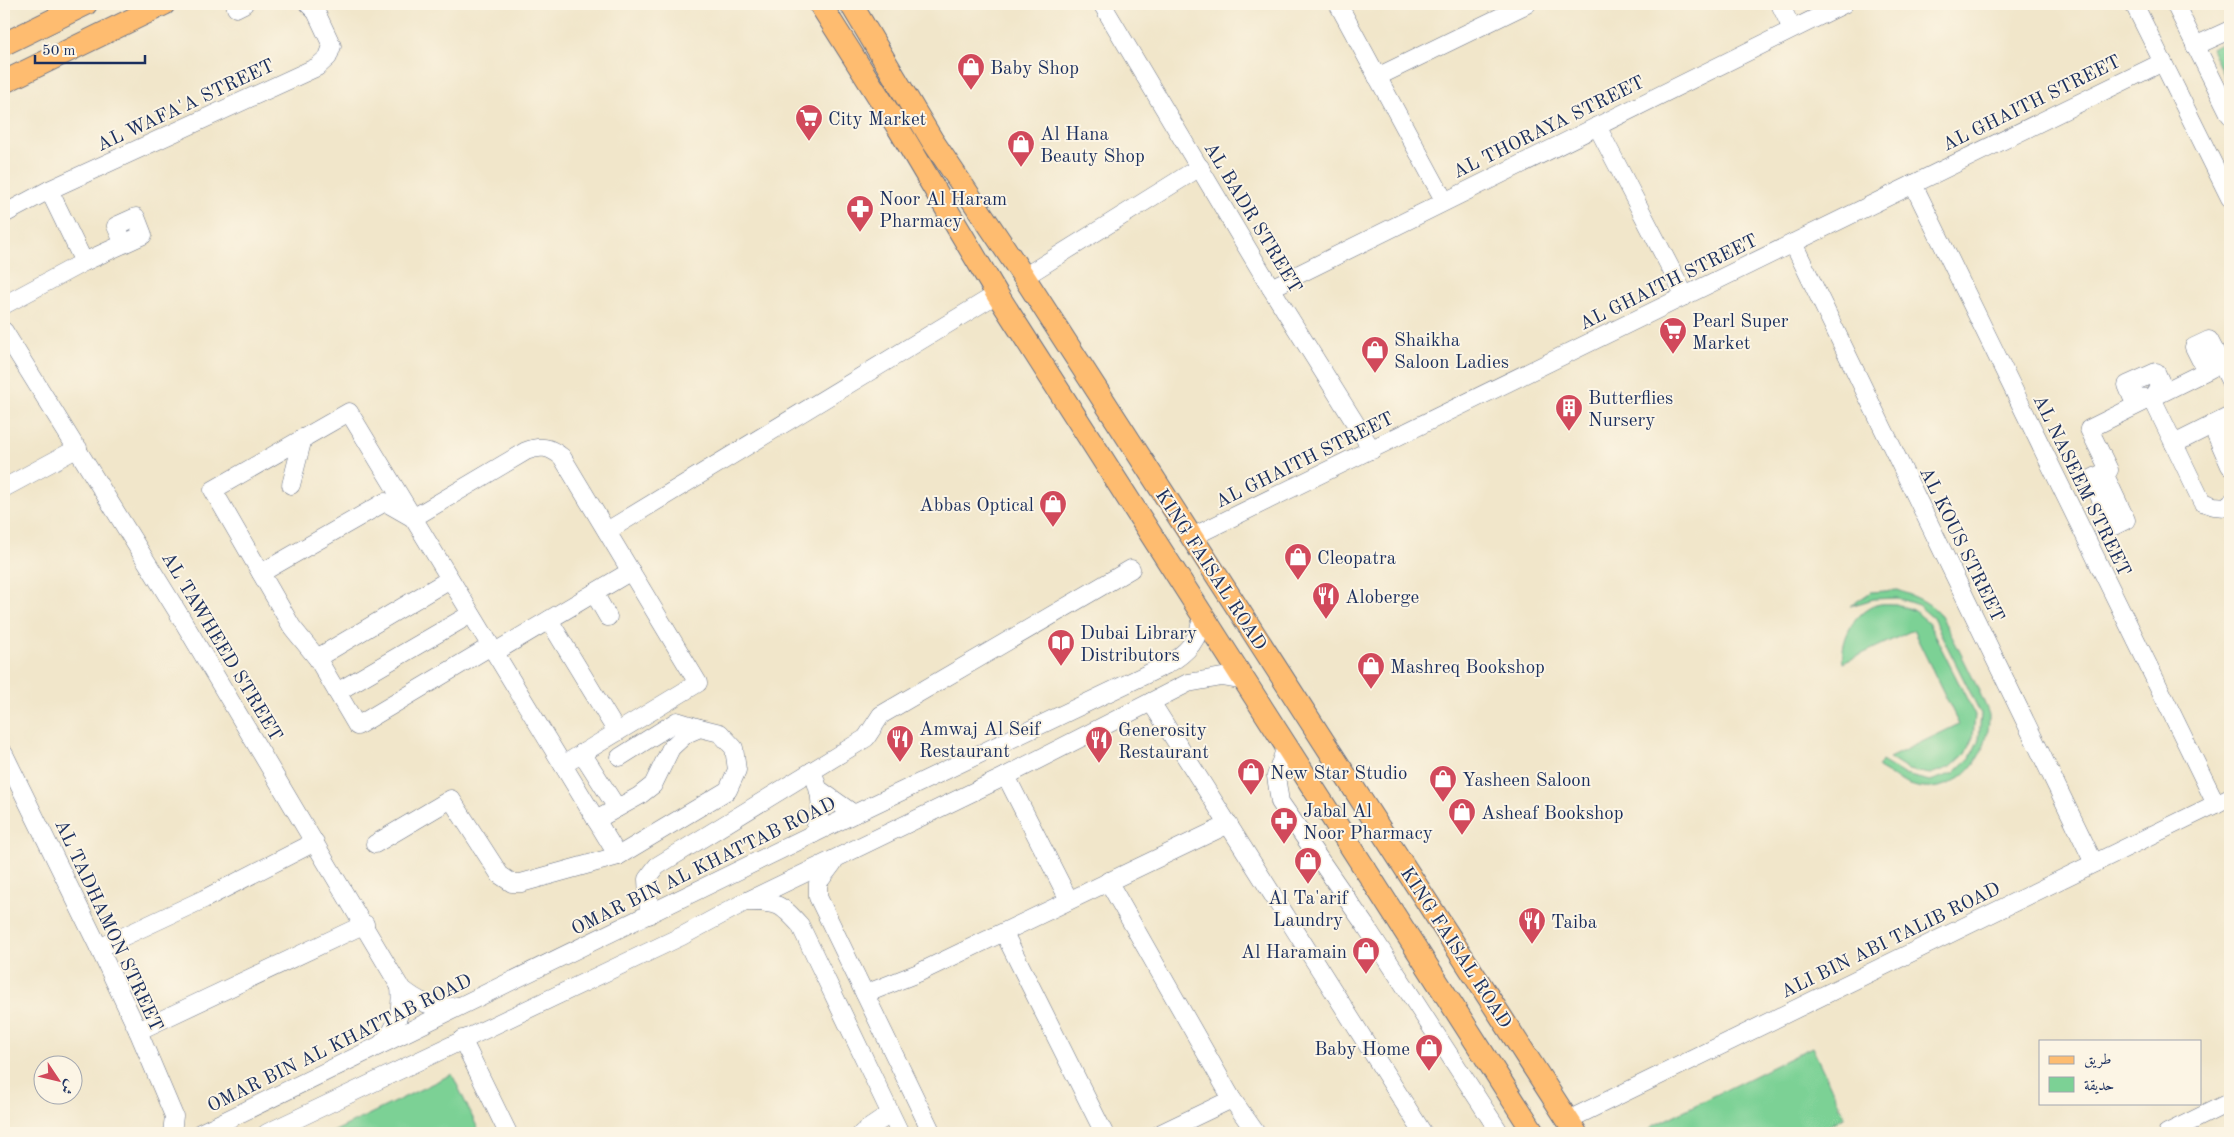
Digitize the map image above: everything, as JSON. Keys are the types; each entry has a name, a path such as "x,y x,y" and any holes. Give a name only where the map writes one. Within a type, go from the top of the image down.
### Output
{"main road":[{"path":"4,44 53,11 86,4"},
{"path":"4,82 164,4"},
{"name":"KING FAISAL ROAD","path":"820,4 899,129 997,294 1287,744 1534,1133"},
{"name":"KING FAISAL ROAD","path":"850,4 946,163 1024,277 1572,1126"}],"street":[{"name":"AL WAFA'A STREET","path":"4,214 49,190 317,67 328,57 332,46 316,12 308,4"},
{"name":"AL BADR STREET","path":"1102,4 1271,288 1372,450"},
{"path":"1338,4 1444,200"},
{"path":"1377,77 1526,4"},
{"path":"1780,4 1792,29"},
{"name":"AL THORAYA STREET","path":"1271,288 1444,200 1844,4"},
{"path":"2134,4 2230,198"},
{"path":"2175,4 2230,115"},
{"path":"2195,46 2230,30"},
{"name":"AL GHAITH STREET","path":"1192,537 2163,62"},
{"path":"1597,126 1686,296"},
{"path":"1024,277 1200,167"},
{"name":"AL NASEEM STREET","path":"1913,184 2223,801"},
{"path":"49,190 84,262"},
{"name":"AL KOUS STREET","path":"1793,243 2094,863"},
{"path":"4,305 84,262 124,244"},
{"path":"607,531 997,294"},
{"name":"AL TAWHEED STREET","path":"4,331 78,448 365,924 400,986 427,1006 444,1008 466,1005"},
{"path":"2104,473 2109,470 2089,429 2214,367 2230,381"},
{"path":"2152,398 2202,502 2226,507 2230,503"},
{"path":"618,856 493,649 471,614 450,578 349,412 213,490 292,627 317,658 357,726 493,649 549,620 631,571"},
{"path":"2174,444 2230,416"},
{"path":"2212,425 2230,466"},
{"path":"291,485 303,438"},
{"path":"413,518 526,451 539,446 553,450 562,458 607,531 698,683 563,765"},
{"path":"4,488 78,448"},
{"path":"261,573 385,502 413,518"},
{"path":"649,915 647,879 656,866 866,738 881,715 1131,569"},
{"path":"317,658 450,578"},
{"path":"594,593 608,617"},
{"path":"337,692 471,614"},
{"name":"OMAR BIN AL KHATTAB ROAD","path":"202,1132 1182,655 1195,641 1202,614"},
{"path":"549,620 617,732"},
{"path":"265,1102 259,1110 259,1122 271,1131 682,936 745,902 1006,776 1199,679 1222,677 1245,681"},
{"path":"1151,702 1423,1133"},
{"path":"375,844 452,799 500,875 512,883 521,883 618,856 728,790 738,770 734,748 720,733 677,721 620,757"},
{"path":"596,820 638,796 653,785 670,748 686,734 700,728"},
{"path":"1034,728 1047,736 1050,745 1047,755"},
{"path":"1287,744 1276,776 1280,802 1365,925 1500,1133"},
{"name":"AL TADHAMON STREET","path":"4,754 100,948 138,1031 173,1125 188,1126 202,1132"},
{"path":"582,754 617,808"},
{"path":"812,771 820,790 820,813 813,834"},
{"path":"1006,776 1069,900"},
{"path":"820,790 854,814"},
{"name":"ALI BIN ABI TALIB ROAD","path":"1572,1126 2094,863 2223,801"},
{"path":"865,994 918,973 1004,933 1229,824"},
{"path":"100,948 204,899 315,842"},
{"path":"837,859 818,883 818,897 932,1133"},
{"path":"1108,881 1232,1099 1256,1133"},
{"path":"745,902 769,902 784,908 800,925 900,1133"},
{"path":"138,1031 365,924"},
{"path":"1004,933 1104,1133"},
{"path":"377,1047 393,1032 399,1017 400,986"},
{"path":"462,1039 508,1133"},
{"path":"1161,1133 1232,1099"},
{"path":"2167,1133 2193,1128 2230,1102"},
{"path":"862,1133 890,1114"}],"green space":[{"path":"2230,39 2230,90 2211,48"},
{"path":"1898,590 1924,601 1938,612 1965,663 1989,715 1986,740 1974,763 1966,773 1956,780 1931,788 1917,787 1903,782 1878,768 1882,761 1905,775 1930,781 1954,773 1970,758 1979,739 1981,714 1933,618 1918,605 1897,598 1874,599 1850,606 1871,592"},
{"path":"1896,604 1915,611 1928,622 1975,715 1973,737 1965,754 1951,767 1930,774 1908,770 1889,758 1959,724 1913,630 1843,663 1846,637 1861,614 1876,605"},
{"path":"1812,1047 1845,1117 1813,1133 1693,1133 1686,1130 1684,1133 1649,1133 1651,1127"},
{"path":"452,1074 480,1133 331,1133"}],"place":[{"name":"Baby Shop","path":"971,91"},
{"name":"City Market","path":"809,142"},
{"name":"Al Hana Beauty Shop","path":"1021,168"},
{"name":"Noor Al Haram Pharmacy","path":"860,233"},
{"name":"Pearl Super Market","path":"1673,355"},
{"name":"Shaikha Saloon Ladies","path":"1375,374"},
{"name":"Butterflies Nursery","path":"1569,432"},
{"name":"Abbas Optical","path":"1053,528"},
{"name":"Cleopatra","path":"1298,581"},
{"name":"Aloberge","path":"1326,620"},
{"name":"Dubai Library Distributors","path":"1061,667"},
{"name":"Mashreq Bookshop","path":"1371,690"},
{"name":"Amwaj Al Seif Restaurant","path":"900,763"},
{"name":"Generosity Restaurant","path":"1099,764"},
{"name":"New Star Studio","path":"1251,796"},
{"name":"Yasheen Saloon","path":"1443,803"},
{"name":"Asheaf Bookshop","path":"1462,836"},
{"name":"Jabal Al Noor Pharmacy","path":"1284,845"},
{"name":"Al Ta'arif Laundry","path":"1308,885"},
{"name":"Taiba","path":"1532,945"},
{"name":"Al Haramain","path":"1366,975"},
{"name":"Baby Home","path":"1429,1072"}]}
